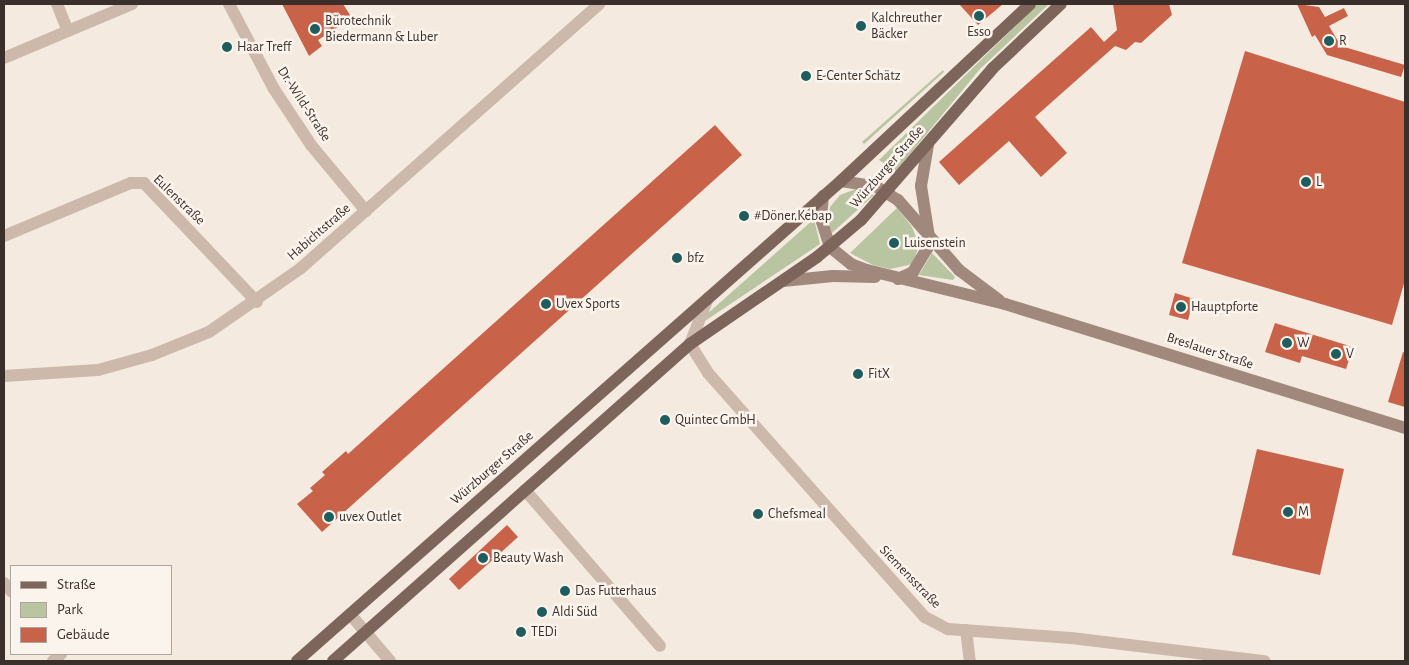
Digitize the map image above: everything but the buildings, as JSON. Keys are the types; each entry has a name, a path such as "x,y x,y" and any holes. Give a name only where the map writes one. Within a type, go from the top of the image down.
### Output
{"main road":[{"name":"Würzburger Straße","path":"297,661 841,181 1030,4"},
{"name":"Würzburger Straße","path":"333,661 690,344 830,247 888,193 993,68 1061,4"},
{"path":"899,279 919,266 929,237 921,192 928,145"},
{"name":"Breslauer Straße","path":"841,181 870,184 888,193 904,205 929,237 959,270 1005,304"},
{"path":"823,196 821,219 830,247"},
{"name":"Breslauer Straße","path":"830,247 851,264 899,279 1005,304 1405,428"},
{"name":"Breslauer Straße","path":"782,281 833,276 899,279"}],"street":[{"path":"57,4 68,31"},
{"path":"4,58 132,4"},
{"name":"Dr.-Wild-Straße","path":"229,4 274,89 311,145 366,211"},
{"name":"Habichtstraße","path":"4,376 98,370 139,359 209,332 257,302 366,211 599,4"},
{"name":"Eulenstraße","path":"4,236 131,183 144,183 257,302"},
{"name":"Würzburger Straße","path":"690,344 708,298"},
{"name":"Siemensstraße","path":"690,344 708,373 745,418 925,617 948,628 1071,638 1265,661"},
{"path":"524,490 660,646"},
{"path":"350,614 364,633 390,661"},
{"path":"966,630 970,661"}],"green space":[{"path":"1038,4 1049,4 980,69 896,171 879,160"},
{"path":"943,70 944,72 864,144 862,142"},
{"path":"856,189 874,195 832,233 828,223 830,207 840,195"},
{"path":"897,208 912,227 919,245 913,264 890,269 873,265 850,253"},
{"path":"814,219 820,244 705,321 706,315"},
{"path":"932,253 955,277 953,280 919,275"}],"place":[{"name":"Esso","path":"979,16"},
{"name":"Kalchreuther Bäcker","path":"861,26"},
{"name":"Bürotechnik Biedermann & Luber","path":"315,29"},
{"name":"R","path":"1329,41"},
{"name":"Haar Treff","path":"227,47"},
{"name":"E-Center Schätz","path":"806,76"},
{"name":"L","path":"1306,182"},
{"name":"#Döner.Kebap","path":"744,216"},
{"name":"Luisenstein","path":"894,243"},
{"name":"bfz","path":"677,258"},
{"name":"Uvex Sports","path":"546,304"},
{"name":"Hauptpforte","path":"1181,307"},
{"name":"W","path":"1287,343"},
{"name":"V","path":"1336,354"},
{"name":"FitX","path":"858,374"},
{"name":"Quintec GmbH","path":"665,420"},
{"name":"M","path":"1288,512"},
{"name":"Chefsmeal","path":"758,514"},
{"name":"uvex Outlet","path":"329,517"},
{"name":"Beauty Wash","path":"483,558"},
{"name":"Das Futterhaus","path":"565,591"},
{"name":"Aldi Süd","path":"542,612"},
{"name":"TEDi","path":"521,632"}]}
